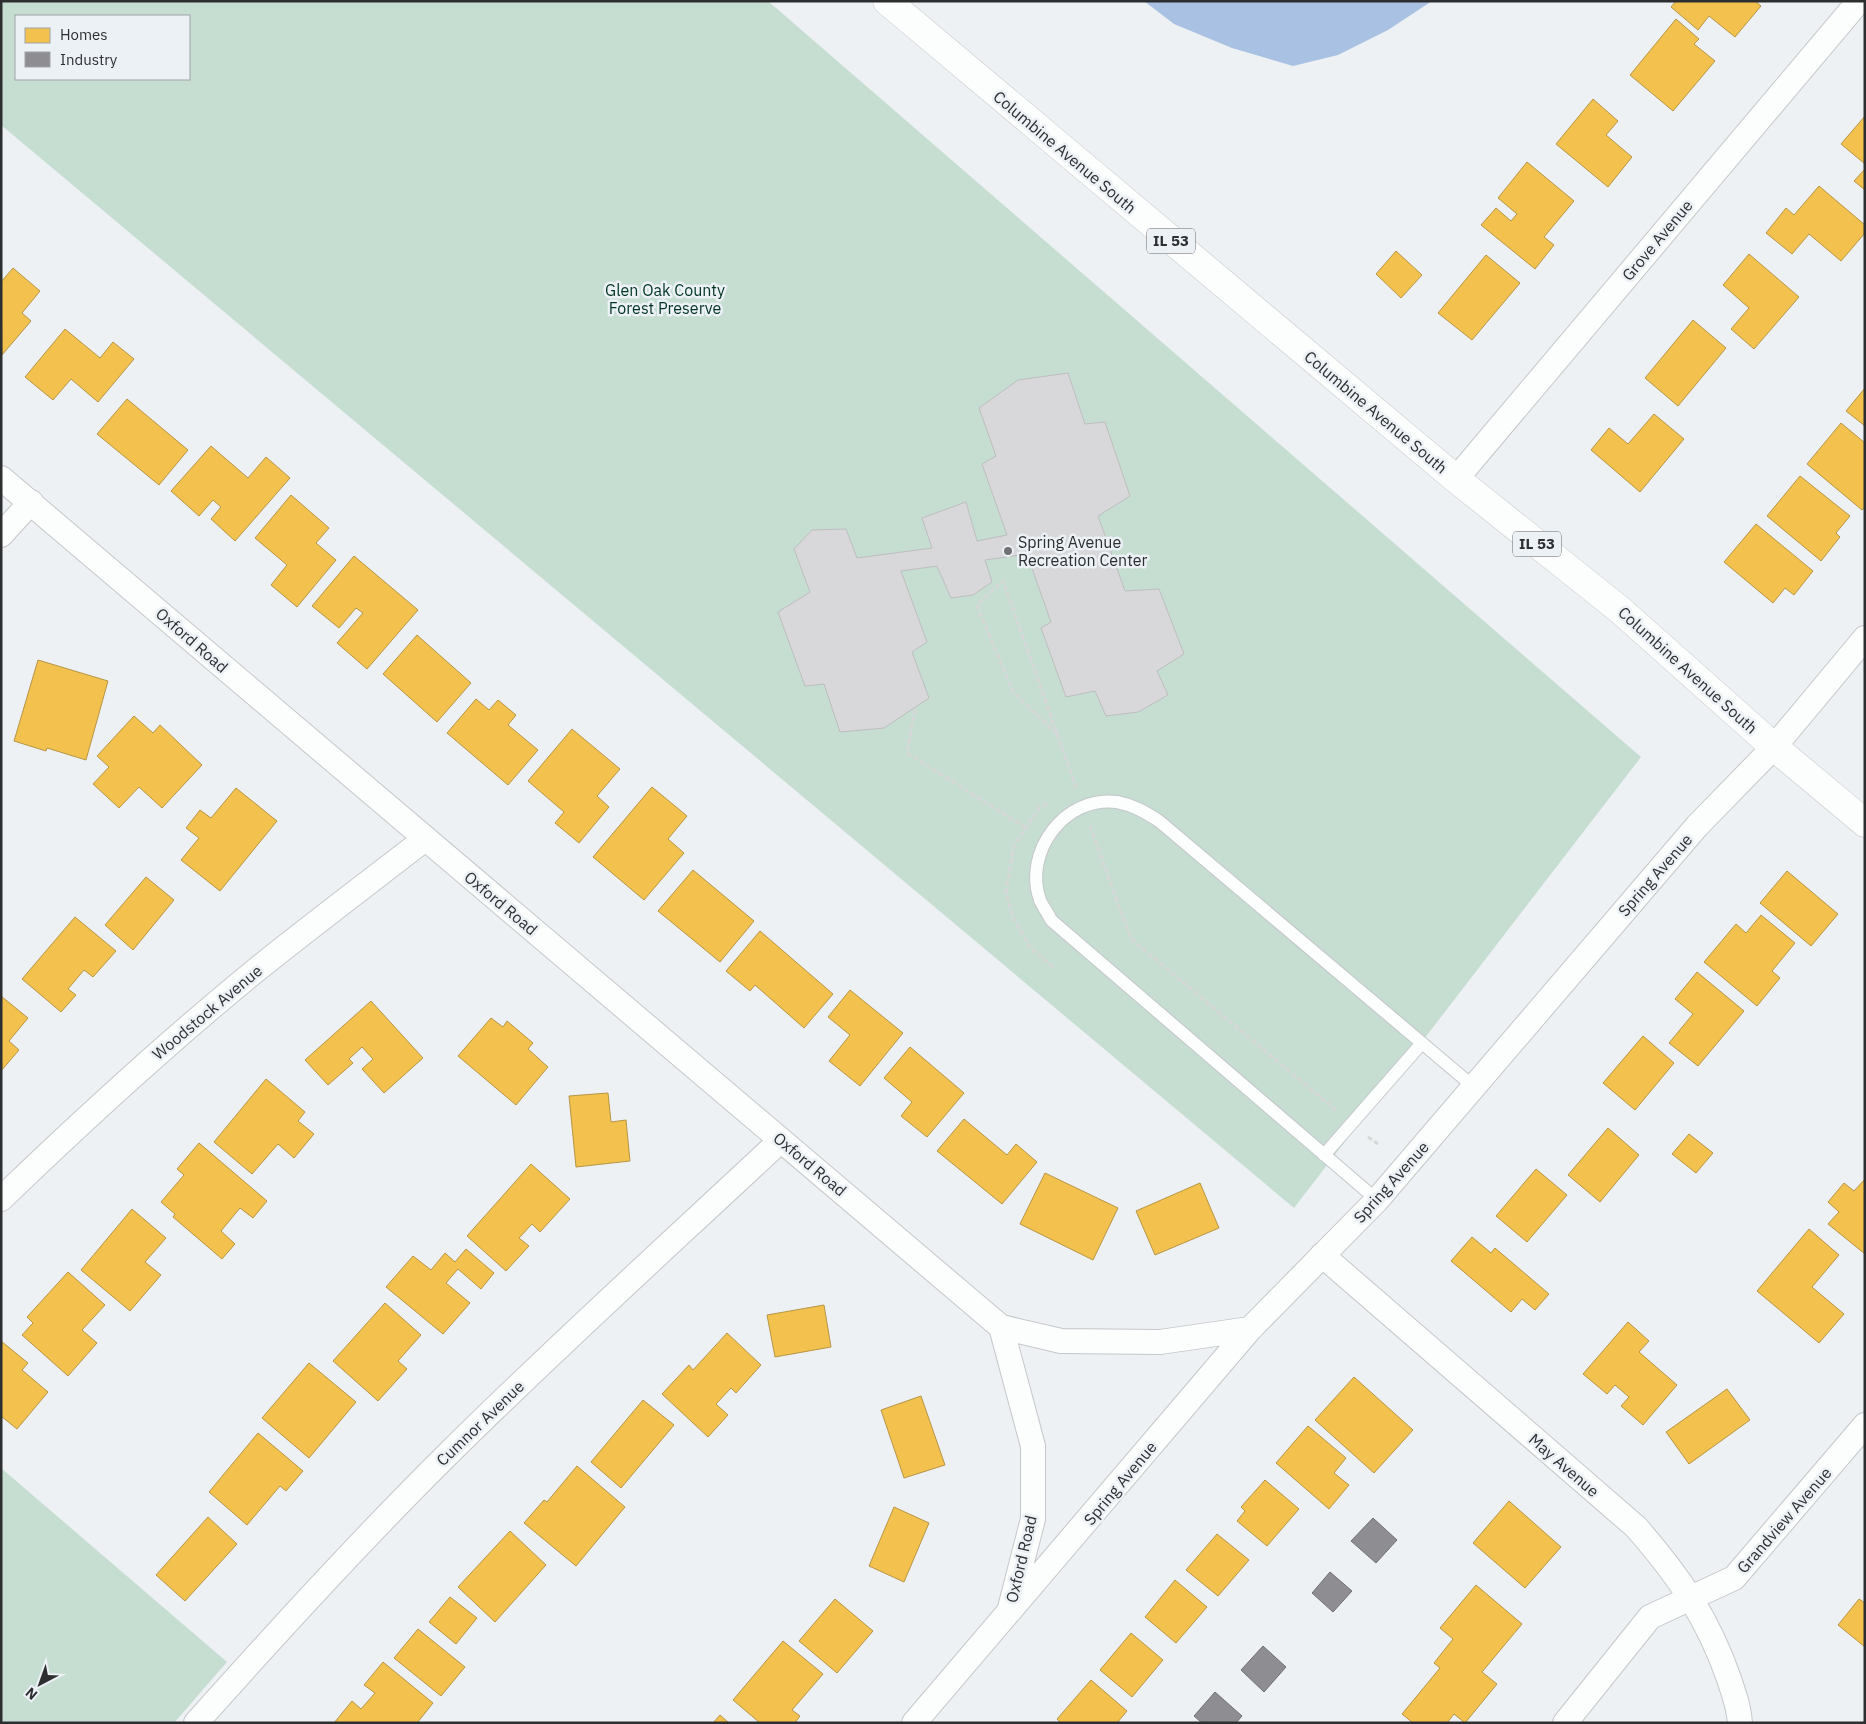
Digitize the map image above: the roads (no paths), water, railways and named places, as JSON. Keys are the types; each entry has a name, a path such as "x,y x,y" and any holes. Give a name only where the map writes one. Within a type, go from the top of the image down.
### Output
{"main road":[{"name":"Columbine Avenue South","path":"887,1 1456,479 1619,609 1774,747 1865,823"}],"street":[{"name":"Grove Avenue","path":"1456,479 1859,1"},
{"name":"Oxford Road","path":"1,478 1000,1327 1061,1341 1160,1342 1250,1329"},
{"path":"1,535 31,502"},
{"name":"Spring Avenue","path":"914,1723 1250,1329 1377,1200 1697,826 1774,747 1865,638"},
{"name":"Woodstock Avenue","path":"1,1199 69,1133 130,1078 253,973 318,921 426,840"},
{"name":"Cumnor Avenue","path":"196,1723 349,1555 448,1454 545,1360 781,1140"},
{"name":"May Avenue","path":"1322,1255 1636,1527 1666,1560 1692,1597 1718,1648 1739,1709 1740,1723"},
{"name":"Oxford Road","path":"1000,1327 1033,1446 1033,1519 1008,1614"},
{"name":"Grandview Avenue","path":"1565,1723 1650,1617 1734,1578 1865,1425"}],"lane":[{"path":"1377,1200 1051,920 1040,899 1036,875 1040,851 1051,830 1069,814 1091,804 1115,802 1139,808 1159,821 1474,1087"},
{"path":"1324,1155 1422,1043"}],"water":[{"path":"1144,1 1432,1 1388,30 1338,55 1293,66 1232,48 1174,24"}],"place":[{"name":"Spring Avenue Recreation Center","path":"1008,551"}],"park label":[{"name":"Glen Oak County Forest Preserve","path":"665,299"}]}
